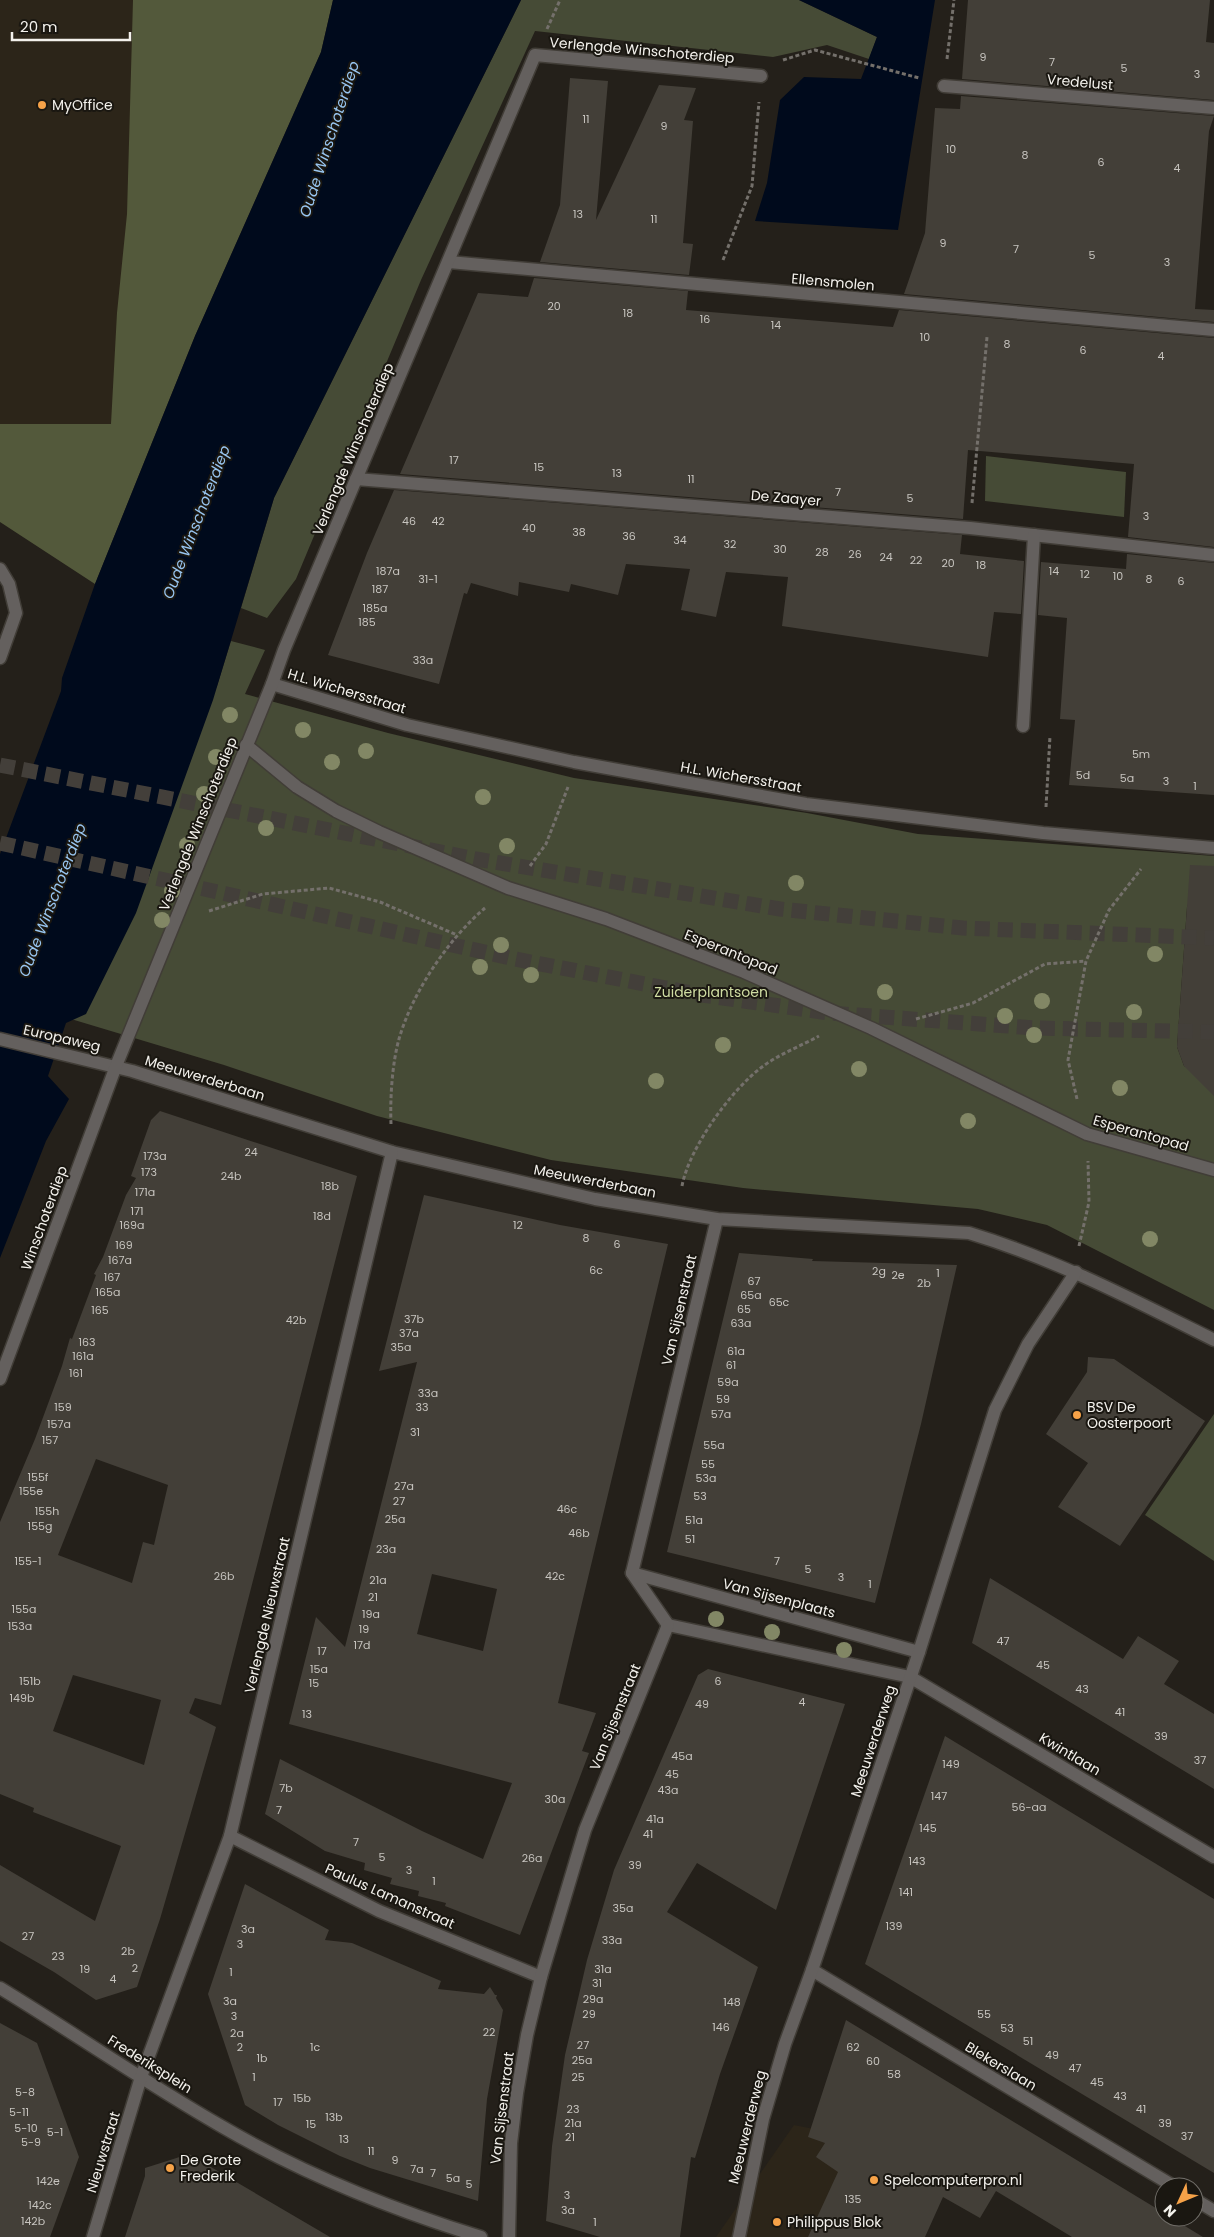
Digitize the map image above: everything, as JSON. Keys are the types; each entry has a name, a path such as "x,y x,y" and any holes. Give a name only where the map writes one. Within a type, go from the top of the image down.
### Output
{"street":[{"name":"Verlengde Winschoterdiep","path":"116,1066 272,684 287,641 536,55 761,76"},
{"name":"Vredelust","path":"944,86 1214,108"},
{"name":"Ellensmolen","path":"449,262 1214,330"},
{"name":"De Zaayer","path":"356,479 970,528 1214,555"},
{"path":"1023,726 1034,535"},
{"path":"0,569 9,584 16,613 0,658"},
{"name":"H.L. Wichersstraat","path":"272,684 407,725 574,762 806,804 1044,833 1214,848"},
{"name":"Esperantopad","path":"246,745 297,787 336,811 508,888 615,922 744,972 872,1028 1088,1134 1214,1170"},
{"name":"Europaweg","path":"0,1039 116,1066"},
{"name":"Meeuwerderbaan","path":"116,1066 392,1152 595,1199 717,1219 969,1232 1076,1272 1214,1340"},
{"name":"Winschoterdiep","path":"0,1379 116,1066"},
{"name":"Verlengde Nieuwstraat","path":"141,2076 230,1836 392,1152"},
{"name":"Van Sijsenstraat","path":"632,1573 717,1219"},
{"name":"Meeuwerderweg","path":"739,2237 763,2119 785,2044 812,1970 919,1652 994,1410 1028,1344 1076,1272"},
{"path":"632,1573 668,1625 910,1676"},
{"name":"Van Sijsenplaats","path":"632,1573 919,1652"},
{"name":"Van Sijsenstraat","path":"509,2237 511,2152 517,2093 527,2035 541,1977 585,1830 668,1625"},
{"name":"Kwintlaan","path":"910,1676 1214,1857"},
{"name":"Paulus Lamanstraat","path":"230,1836 379,1911 541,1977"},
{"name":"Blekerslaan","path":"812,1970 1158,2177"},
{"name":"Frederiksplein","path":"0,1988 222,2127 289,2162 359,2194 433,2222 481,2237"},
{"name":"Nieuwstraat","path":"93,2237 141,2076"}],"path":[{"name":"Verlengde Winschoterdiep","path":"552,19 560,0"},
{"path":"944,86 954,0"},
{"path":"712,286 752,186 761,76 773,64 815,50 925,80"},
{"path":"970,528 989,310"},
{"path":"1023,726 1050,734 1044,833"},
{"path":"392,1152 390,1105 399,1040 422,986 457,935 525,873 546,844 564,802 574,762"},
{"path":"1076,1272 1081,1230 1089,1202 1088,1134 1068,1060 1086,961 1109,910 1161,843"},
{"path":"175,921 263,894 328,888 380,902 457,935"},
{"path":"872,1028 923,1018 973,1003 1045,964 1086,961"},
{"path":"677,1213 683,1180 721,1108 762,1067 822,1034"}],"shaded area":[{"path":"0,0 374,0 179,547 0,511"},
{"path":"794,2125 913,2149 906,2237 716,2237"}],"green space":[{"path":"133,0 333,0 321,52 195,336 95,584 0,522 0,424 111,424 117,313 127,214"},
{"path":"521,0 799,0 877,37 869,59 827,45 773,57 535,31 421,280 296,579 267,618 241,608 274,498"},
{"path":"986,456 1126,472 1124,517 985,501"},
{"name":"Zuiderplantsoen","path":"231,641 265,650 245,694 388,733 574,778 807,813 918,834 1214,856 1214,883 1190,900 1187,907 1177,1047 1184,1066 1214,1079 1214,1310 1047,1225 978,1209 743,1188 551,1160 377,1116 224,1065 61,1016 217,686"},
{"path":"1214,1414 1214,1561 1145,1515"}],"water":[{"name":"Oude Winschoterdiep","path":"333,0 521,0 274,498 213,700 136,913 86,1014 66,1023 48,1076 69,1099 46,1141 0,1258 0,854 61,691 62,678 95,584 195,336 321,52"},
{"path":"799,0 935,0 898,230 755,221 767,183 780,100 804,77 861,79 877,37"}],"building":[{"path":"968,0 1210,0 1206,42 1214,43 1214,100 962,79"},
{"path":"570,78 608,81 596,220 659,85 696,88 684,120 693,121 683,243 693,244 689,275 540,262 560,205"},
{"path":"961,96 1214,116 1209,131 1195,309 1214,310 1214,322 904,294 925,233 935,108 960,109"},
{"path":"534,278 688,291 686,310 893,327 899,310 1214,338 1214,547 1128,537 1134,464 968,450 963,519 400,474 478,293 528,297"},
{"path":"394,490 962,535 960,554 1024,561 1021,614 994,612 988,657 782,626 788,577 726,572 716,617 681,610 690,569 626,564 618,595 571,584 569,592 519,582 518,596 471,583 467,594 464,593 439,684 328,655 367,553"},
{"path":"1127,554 1214,563 1214,795 1069,785 1075,720 1060,719 1067,618 1038,615 1041,562 1126,569"},
{"path":"1190,865 1214,866 1214,1096 1184,1066 1177,1047"},
{"path":"160,1111 357,1176 221,1705 195,1698 189,1713 216,1727 160,1919 137,1987 96,2000 54,1972 0,1941 0,1865 95,1921 121,1846 33,1812 34,1808 0,1794 0,1522 35,1439 62,1366 70,1338 72,1339 96,1275 94,1274 103,1257 126,1195 136,1178 131,1176 151,1120","holes":["96,1459 168,1485 154,1545 143,1542 132,1583 58,1555","73,1675 161,1700 144,1765 53,1731"]},
{"path":"424,1195 560,1225 668,1244 558,1703 596,1713 582,1751 589,1753 520,1935 445,1906 446,1903 418,1896 419,1891 390,1884 392,1878 364,1870 365,1863 325,1851 265,1814 280,1759 422,1831 483,1859 512,1783 289,1724 316,1617 345,1647 417,1362 379,1371","holes":["432,1574 497,1589 483,1651 417,1634"]},
{"path":"739,1253 813,1259 812,1261 957,1265 921,1424 875,1603 667,1552"},
{"path":"1088,1357 1114,1359 1205,1421 1120,1546 1058,1507 1088,1463 1046,1434 1087,1372"},
{"path":"990,1578 1123,1659 1138,1636 1179,1661 1164,1684 1214,1714 1214,1789 972,1643"},
{"path":"708,1669 845,1704 776,1910 697,1863 667,1912 758,1967 720,2074 695,2158 691,2157 680,2237 600,2237 546,2221 552,2146 565,2055 587,1960 614,1870 698,1675"},
{"path":"945,1736 1214,1899 1214,2173 865,1964"},
{"path":"245,1884 329,1930 325,1940 352,1943 441,1981 438,1989 484,1994 490,1987 495,1995 497,1995 496,1998 503,2010 487,2099 478,2201 370,2168 340,2156 278,2125 245,2105 208,1994"},
{"path":"846,2020 1154,2207 1154,2227 1186,2227 1203,2237 1072,2237 996,2191 980,2218 943,2197 925,2237 808,2237 838,2172 816,2157 825,2143 808,2137"},
{"path":"0,2023 37,2043 79,2157 50,2237 0,2237"},
{"path":"189,2154 330,2237 125,2237 145,2176 145,2168"}],"tunnel":[{"path":"0,765 476,859 780,909 963,928 1214,938"},
{"path":"0,843 515,959 702,995 829,1013 1035,1028 1214,1032"}],"place":[{"name":"MyOffice","path":"42,105"},
{"name":"BSV De Oosterpoort","path":"1077,1415"},
{"name":"De Grote Frederik","path":"170,2168"},
{"name":"Spelcomputerpro.nl","path":"874,2180"},
{"name":"Philippus Blok","path":"777,2222"}]}
